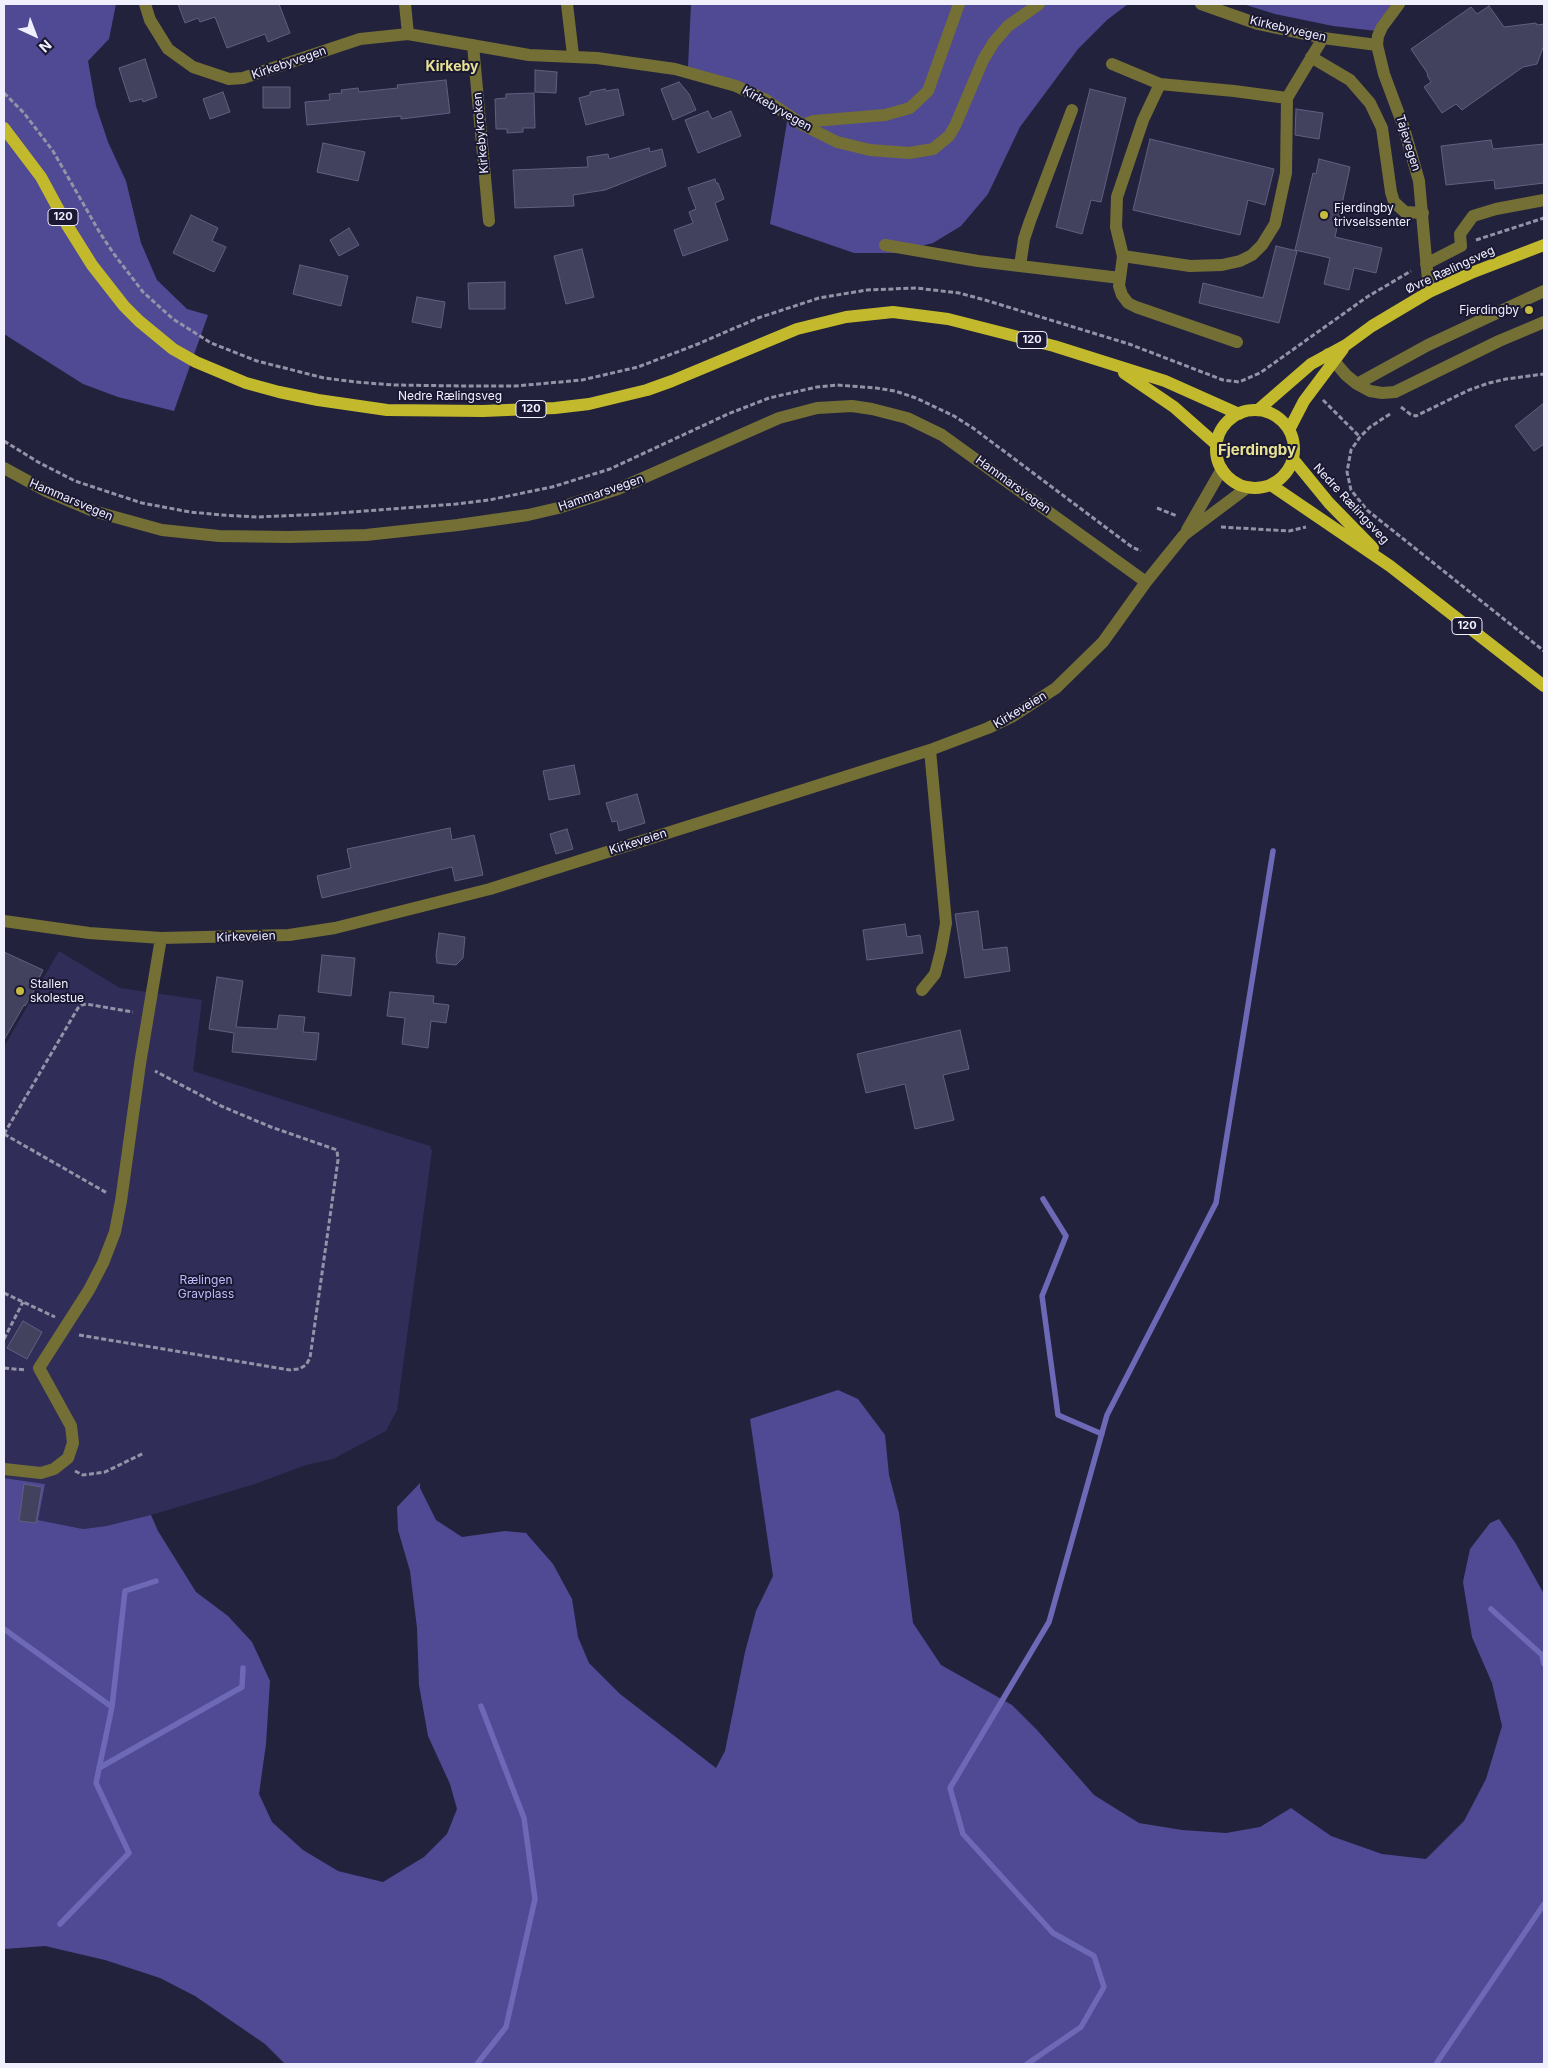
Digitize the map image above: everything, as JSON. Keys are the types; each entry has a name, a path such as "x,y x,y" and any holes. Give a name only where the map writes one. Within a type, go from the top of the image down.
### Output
{"main road":[{"name":"Nedre Rælingsveg","path":"4,128 41,177 67,225 92,265 138,321 173,349 196,362 246,383 279,392 318,400 388,410 483,412 589,404 619,398 664,384 797,329 846,317 893,312 930,315 1054,346 1116,367 1165,380 1239,414"},
{"name":"Øvre Rælingsveg","path":"1258,410 1297,374 1331,358 1372,326 1429,292 1486,266 1544,245"},
{"name":"Øvre Rælingsveg","path":"1289,430 1304,401 1331,358"},
{"name":"Nedre Rælingsveg","path":"1116,367 1174,407 1217,445"},
{"path":"1258,410 1276,416 1289,430 1294,444 1293,459 1285,474 1271,485 1263,488 1248,487 1233,481 1218,462 1217,445 1224,426 1239,414 1258,410"},
{"name":"Nedre Rælingsveg","path":"1293,459 1335,509 1390,566"},
{"name":"Nedre Rælingsveg","path":"1271,485 1390,566 1544,686"}],"street":[{"name":"Kirkebyvegen","path":"145,4 155,28 168,49 193,68 228,79 243,78 360,39 408,34 528,55 573,55 675,69 736,86 766,100 803,125 838,142 870,150 909,153 932,149 949,136 955,126 976,74 994,42 1008,26 1039,4"},
{"path":"405,4 408,34"},
{"path":"567,4 573,55"},
{"path":"803,125 814,121 885,115 910,108 924,97 928,91 960,4"},
{"name":"Kirkebyvegen","path":"1201,4 1258,24 1323,38 1377,45"},
{"path":"1377,45 1382,26 1399,4"},
{"path":"1124,256 1190,266 1222,264 1240,261 1252,255 1262,245 1275,224 1286,173 1287,98 1323,38"},
{"name":"Kirkebykroken","path":"474,45 489,221"},
{"name":"Tajevegen","path":"1377,45 1384,74 1404,124 1414,158 1423,212 1429,292"},
{"path":"1312,57 1350,80 1370,103 1382,128 1394,202 1405,212 1423,212"},
{"path":"1112,64 1160,84 1287,98"},
{"path":"1160,84 1143,120 1117,197 1116,227 1124,256 1119,286 1122,295 1128,303 1136,307 1237,342"},
{"path":"1020,266 1024,239 1072,110"},
{"path":"1426,264 1460,246 1460,234 1473,216 1496,209 1544,200"},
{"path":"885,244 950,258 1120,278"},
{"path":"1357,384 1428,345 1544,291"},
{"path":"1331,358 1357,384 1370,391 1394,392 1499,341 1544,322"},
{"name":"Hammarsvegen","path":"4,468 46,491 93,511 162,530 219,536 366,535 458,526 528,515 558,508 618,489 779,418 817,408 852,406 881,410 907,418 942,435 1146,582"},
{"name":"Kirkeveien","path":"4,921 89,933 161,938 289,935 335,928 490,889 930,750 988,728 1013,716 1056,688 1102,642 1146,582 1184,535 1222,469"},
{"name":"Kirkeveien","path":"1184,535 1248,487"},
{"path":"922,990 935,974 942,952 946,923 930,750"},
{"path":"4,1469 41,1473 61,1465 68,1458 73,1443 71,1426 39,1368 103,1262 115,1232 161,938"}],"path":[{"path":"4,93 24,113 53,151 114,254 144,292 173,318 211,343 257,362 324,378 356,382 393,386 516,386 582,380 638,367 691,347 758,318 819,298 867,290 916,288 959,293 985,300 1129,344 1223,380 1239,382 1260,373 1367,297 1426,264"},
{"path":"1460,246 1544,218"},
{"path":"1401,407 1416,416 1469,390 1489,383 1544,374"},
{"path":"4,441 38,462 75,481 142,503 190,512 221,515 326,514 489,500 552,487 610,469 728,414 769,398 817,387 836,385 876,388 895,391 916,398 954,416 1140,551"},
{"path":"1319,397 1360,437"},
{"path":"1390,414 1374,423 1360,437 1351,450 1347,472 1351,490 1357,499 1376,518 1544,651"},
{"path":"1157,508 1180,517"},
{"path":"1215,527 1289,531 1305,528 1310,524"},
{"path":"121,1202 4,1134 74,1014 82,1005 148,1015"},
{"path":"4,1292 64,1328 290,1370 300,1369 306,1365 310,1358 338,1160 337,1150 272,1127 221,1106 140,1064"},
{"path":"4,1339 23,1302"},
{"path":"61,1465 83,1475 105,1472 144,1453"}],"green space":[{"name":"Rælingen Gravplass","path":"59,951 120,988 202,1000 193,1071 430,1146 432,1151 397,1410 386,1431 333,1459 306,1465 255,1484 151,1515 106,1526 83,1529 38,1520 44,1484 4,1478 4,1047"}],"shaded area":[{"path":"4,4 116,4 109,39 88,61 96,106 108,142 126,181 141,243 157,280 187,309 208,315 174,411 118,397 83,384 4,334"},
{"path":"691,4 1128,4 1107,20 1078,49 1020,127 988,194 961,226 933,243 894,253 854,253 770,224 787,122 774,102 688,67"},
{"path":"1243,4 1402,4 1385,32 1333,26 1275,14"},
{"path":"838,1390 858,1399 885,1435 889,1475 899,1513 913,1623 941,1665 1012,1705 1037,1730 1094,1795 1139,1823 1182,1830 1226,1833 1260,1827 1291,1808 1331,1836 1382,1854 1426,1859 1464,1821 1486,1779 1502,1726 1492,1683 1472,1637 1463,1582 1470,1549 1490,1523 1499,1519 1516,1544 1544,1594 1544,2064 285,2064 265,2044 195,1996 160,1978 105,1960 45,1946 4,1949 4,1478 45,1484 38,1520 83,1529 106,1526 151,1515 158,1531 196,1592 228,1616 252,1642 270,1681 266,1744 259,1794 272,1822 303,1850 338,1871 383,1882 424,1857 447,1834 457,1809 450,1784 428,1736 419,1685 417,1628 410,1571 398,1530 397,1507 420,1483 420,1488 436,1520 462,1537 505,1531 526,1533 553,1564 572,1599 578,1637 589,1663 620,1694 716,1768 725,1751 745,1652 756,1611 773,1576 750,1419"}],"building":[{"path":"178,4 279,4 290,33 268,42 265,34 227,48 215,17 200,22 198,18 185,23"},
{"path":"1489,6 1504,27 1536,23 1537,25 1544,24 1544,45 1537,64 1523,67 1462,110 1456,104 1442,113 1424,87 1431,82 1428,74 1411,49 1471,7 1477,14"},
{"path":"145,59 157,97 143,102 142,99 130,102 119,68"},
{"path":"535,70 557,72 556,93 535,92"},
{"path":"446,80 450,113 401,119 401,116 307,125 305,102 330,100 329,94 342,93 341,90 358,88 359,92 398,88 397,85"},
{"path":"679,82 689,94 696,110 673,120 661,89"},
{"path":"263,87 290,87 290,108 263,108"},
{"path":"605,89 606,91 618,89 624,115 586,125 579,98 590,95 590,92"},
{"path":"1090,89 1126,98 1101,202 1091,200 1082,234 1056,227"},
{"path":"223,92 230,112 210,119 203,99"},
{"path":"534,93 535,128 523,128 523,132 507,133 507,129 496,129 495,99 506,98 506,94"},
{"path":"1296,109 1323,113 1319,139 1295,135"},
{"path":"708,111 712,119 731,111 741,136 698,153 685,120"},
{"path":"1150,139 1274,169 1265,205 1248,200 1240,235 1133,210"},
{"path":"1491,140 1493,149 1544,144 1544,183 1495,189 1494,180 1446,185 1441,146"},
{"path":"323,143 365,152 358,181 317,172"},
{"path":"649,148 650,152 662,149 666,166 605,190 573,195 574,206 515,208 513,170 588,167 587,157 608,154 609,159"},
{"path":"1319,159 1350,167 1335,237 1382,248 1376,273 1354,268 1349,290 1324,284 1330,258 1295,250 1313,173 1316,174"},
{"path":"715,179 724,199 715,203 728,240 683,256 674,230 693,223 689,212 696,209 688,188"},
{"path":"191,215 218,228 212,241 226,247 214,272 173,253"},
{"path":"349,228 359,245 339,256 330,240"},
{"path":"1276,246 1297,251 1279,323 1199,303 1203,283 1263,298"},
{"path":"582,249 594,297 566,304 554,256"},
{"path":"300,265 348,276 341,306 293,294"},
{"path":"505,282 505,309 469,309 468,283"},
{"path":"417,297 445,302 441,328 412,322"},
{"path":"1544,403 1544,444 1534,451 1515,426"},
{"path":"574,765 580,794 549,800 543,771"},
{"path":"637,794 645,823 619,831 617,821 612,822 606,803"},
{"path":"450,828 452,840 474,835 483,875 455,881 452,867 322,898 317,876 351,868 347,849"},
{"path":"567,829 573,849 556,854 550,834"},
{"path":"978,911 983,950 1007,947 1010,971 965,978 955,914"},
{"path":"905,924 907,937 920,935 923,953 867,960 863,930"},
{"path":"439,933 465,937 463,958 456,965 437,963 436,955"},
{"path":"4,952 43,970 36,987 4,1040"},
{"path":"322,955 355,958 351,996 318,992"},
{"path":"217,977 243,981 236,1027 277,1029 279,1015 305,1017 303,1032 319,1033 316,1060 232,1052 234,1033 209,1029"},
{"path":"390,992 434,996 433,1003 449,1005 446,1023 431,1021 428,1048 402,1044 405,1018 387,1016"},
{"path":"960,1030 969,1069 943,1075 954,1120 915,1129 905,1084 866,1093 857,1054"},
{"path":"23,1321 42,1332 27,1359 7,1348"},
{"path":"24,1484 42,1487 36,1523 19,1521"}],"waterway":[{"path":"1027,2064 1081,2027 1104,1987 1094,1956 1053,1933 963,1834 950,1788 1049,1622 1107,1415 1216,1203 1273,851"},
{"path":"1043,1199 1066,1236 1042,1296 1058,1415 1102,1434"},
{"path":"60,1924 129,1853 96,1783 112,1707 125,1591 156,1581"},
{"path":"1491,1609 1542,1655 1544,1664"},
{"path":"4,1629 112,1707"},
{"path":"99,1768 242,1687 243,1668"},
{"path":"477,2064 506,2027 535,1899 524,1818 481,1706"},
{"path":"1436,2064 1544,1904"}],"place":[{"name":"Fjerdingby trivselssenter","path":"1324,215"},
{"name":"Fjerdingby","path":"1529,310"},
{"name":"Stallen skolestue","path":"20,991"}],"district":[{"name":"Kirkeby","path":"452,67"},
{"name":"Fjerdingby","path":"1257,450"}]}
